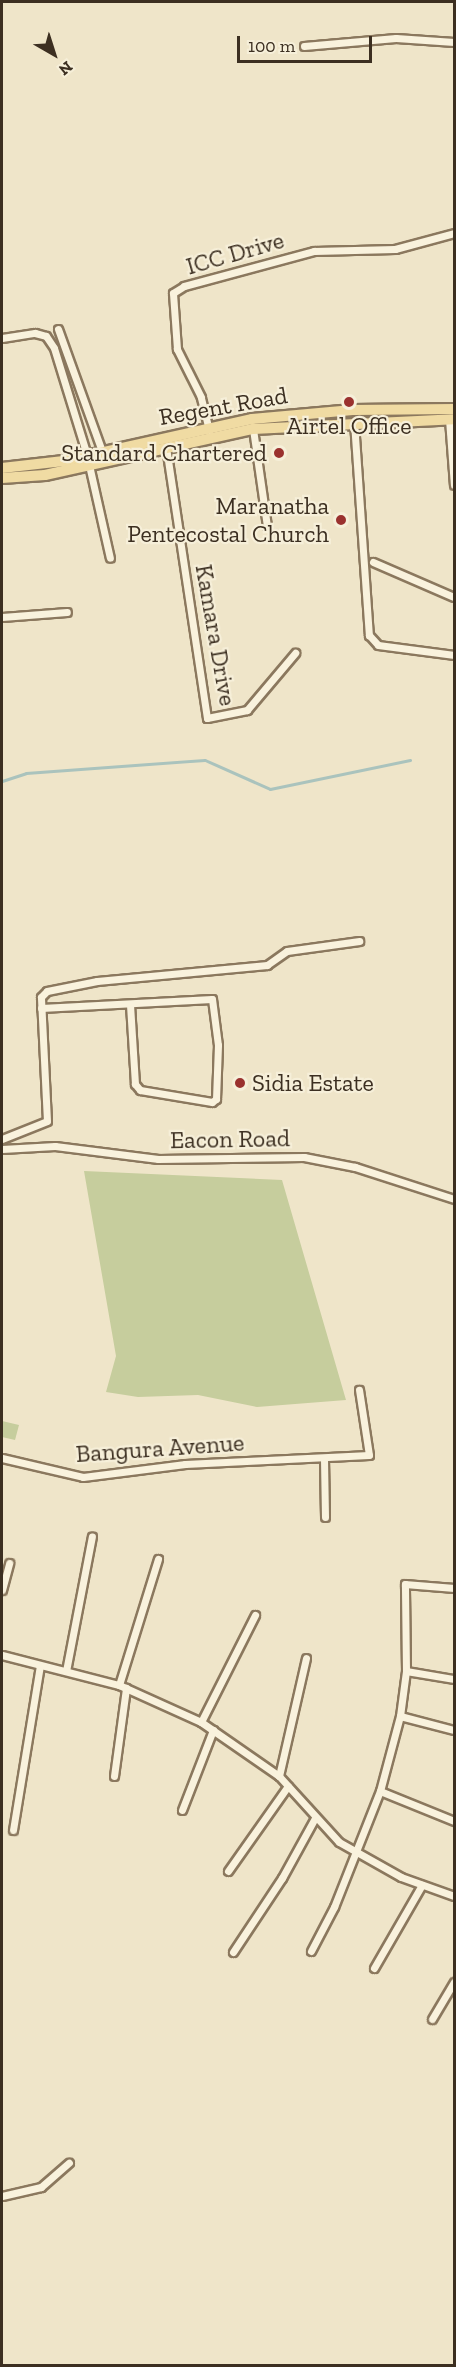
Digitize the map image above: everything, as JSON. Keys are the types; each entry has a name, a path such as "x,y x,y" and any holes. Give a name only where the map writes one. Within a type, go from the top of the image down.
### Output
{"main road":[{"name":"Regent Road","path":"2,468 88,460 166,446 210,430 253,429 299,419 354,422 453,416"},
{"name":"Regent Road","path":"2,478 45,475 88,460 102,452 210,430 299,419 453,416"}],"street":[{"path":"304,46 396,38 454,42"},
{"name":"ICC Drive","path":"210,430 201,397 177,349 173,293 184,286 314,250 395,249 454,233"},
{"path":"58,329 102,452"},
{"path":"2,338 35,333 46,336 54,348 88,460 110,558"},
{"path":"453,416 454,485"},
{"path":"354,422 369,635 378,645 454,654"},
{"path":"253,429 267,526"},
{"name":"Kamara Drive","path":"166,446 207,718 247,710 295,653"},
{"path":"373,562 454,597"},
{"path":"2,617 66,612"},
{"path":"2,1139 47,1121 41,997 60,986 267,965 287,951 358,941"},
{"path":"41,1008 212,999 218,1045 216,1099 201,1101 141,1090 135,1084 130,1004"},
{"name":"Eacon Road","path":"2,1149 55,1146 159,1159 303,1157 354,1167 454,1199"},
{"name":"Bangura Avenue","path":"2,1458 83,1477 185,1464 324,1459 370,1453 359,1390"},
{"path":"324,1459 325,1516"},
{"path":"66,1671 92,1536"},
{"path":"114,1776 123,1687 158,1559"},
{"path":"2,1590 9,1563"},
{"path":"311,1951 356,1853 381,1791 400,1716 406,1671 405,1584 454,1588"},
{"path":"201,1722 255,1615"},
{"path":"2,1655 123,1687 201,1722 279,1776 315,1818 356,1853 422,1885 454,1896"},
{"path":"279,1776 306,1658"},
{"path":"13,1830 40,1666"},
{"path":"406,1671 454,1678"},
{"path":"400,1716 454,1730"},
{"path":"182,1810 213,1730"},
{"path":"228,1871 288,1786"},
{"path":"381,1791 454,1821"},
{"path":"233,1952 282,1878 315,1818"},
{"path":"374,1968 422,1885"},
{"path":"432,2019 454,1982"},
{"path":"2,2196 41,2187 69,2163"}],"green space":[{"path":"84,1171 282,1180 346,1400 257,1407 198,1395 138,1397 106,1392 116,1356"},
{"path":"2,1421 19,1425 15,1440 2,1437"}],"waterway":[{"path":"2,781 26,773 205,760 270,789 410,760"}],"place":[{"name":"Airtel Office","path":"349,402"},
{"name":"Standard Chartered","path":"279,453"},
{"name":"Maranatha Pentecostal Church","path":"341,520"},
{"name":"Sidia Estate","path":"240,1083"}]}
